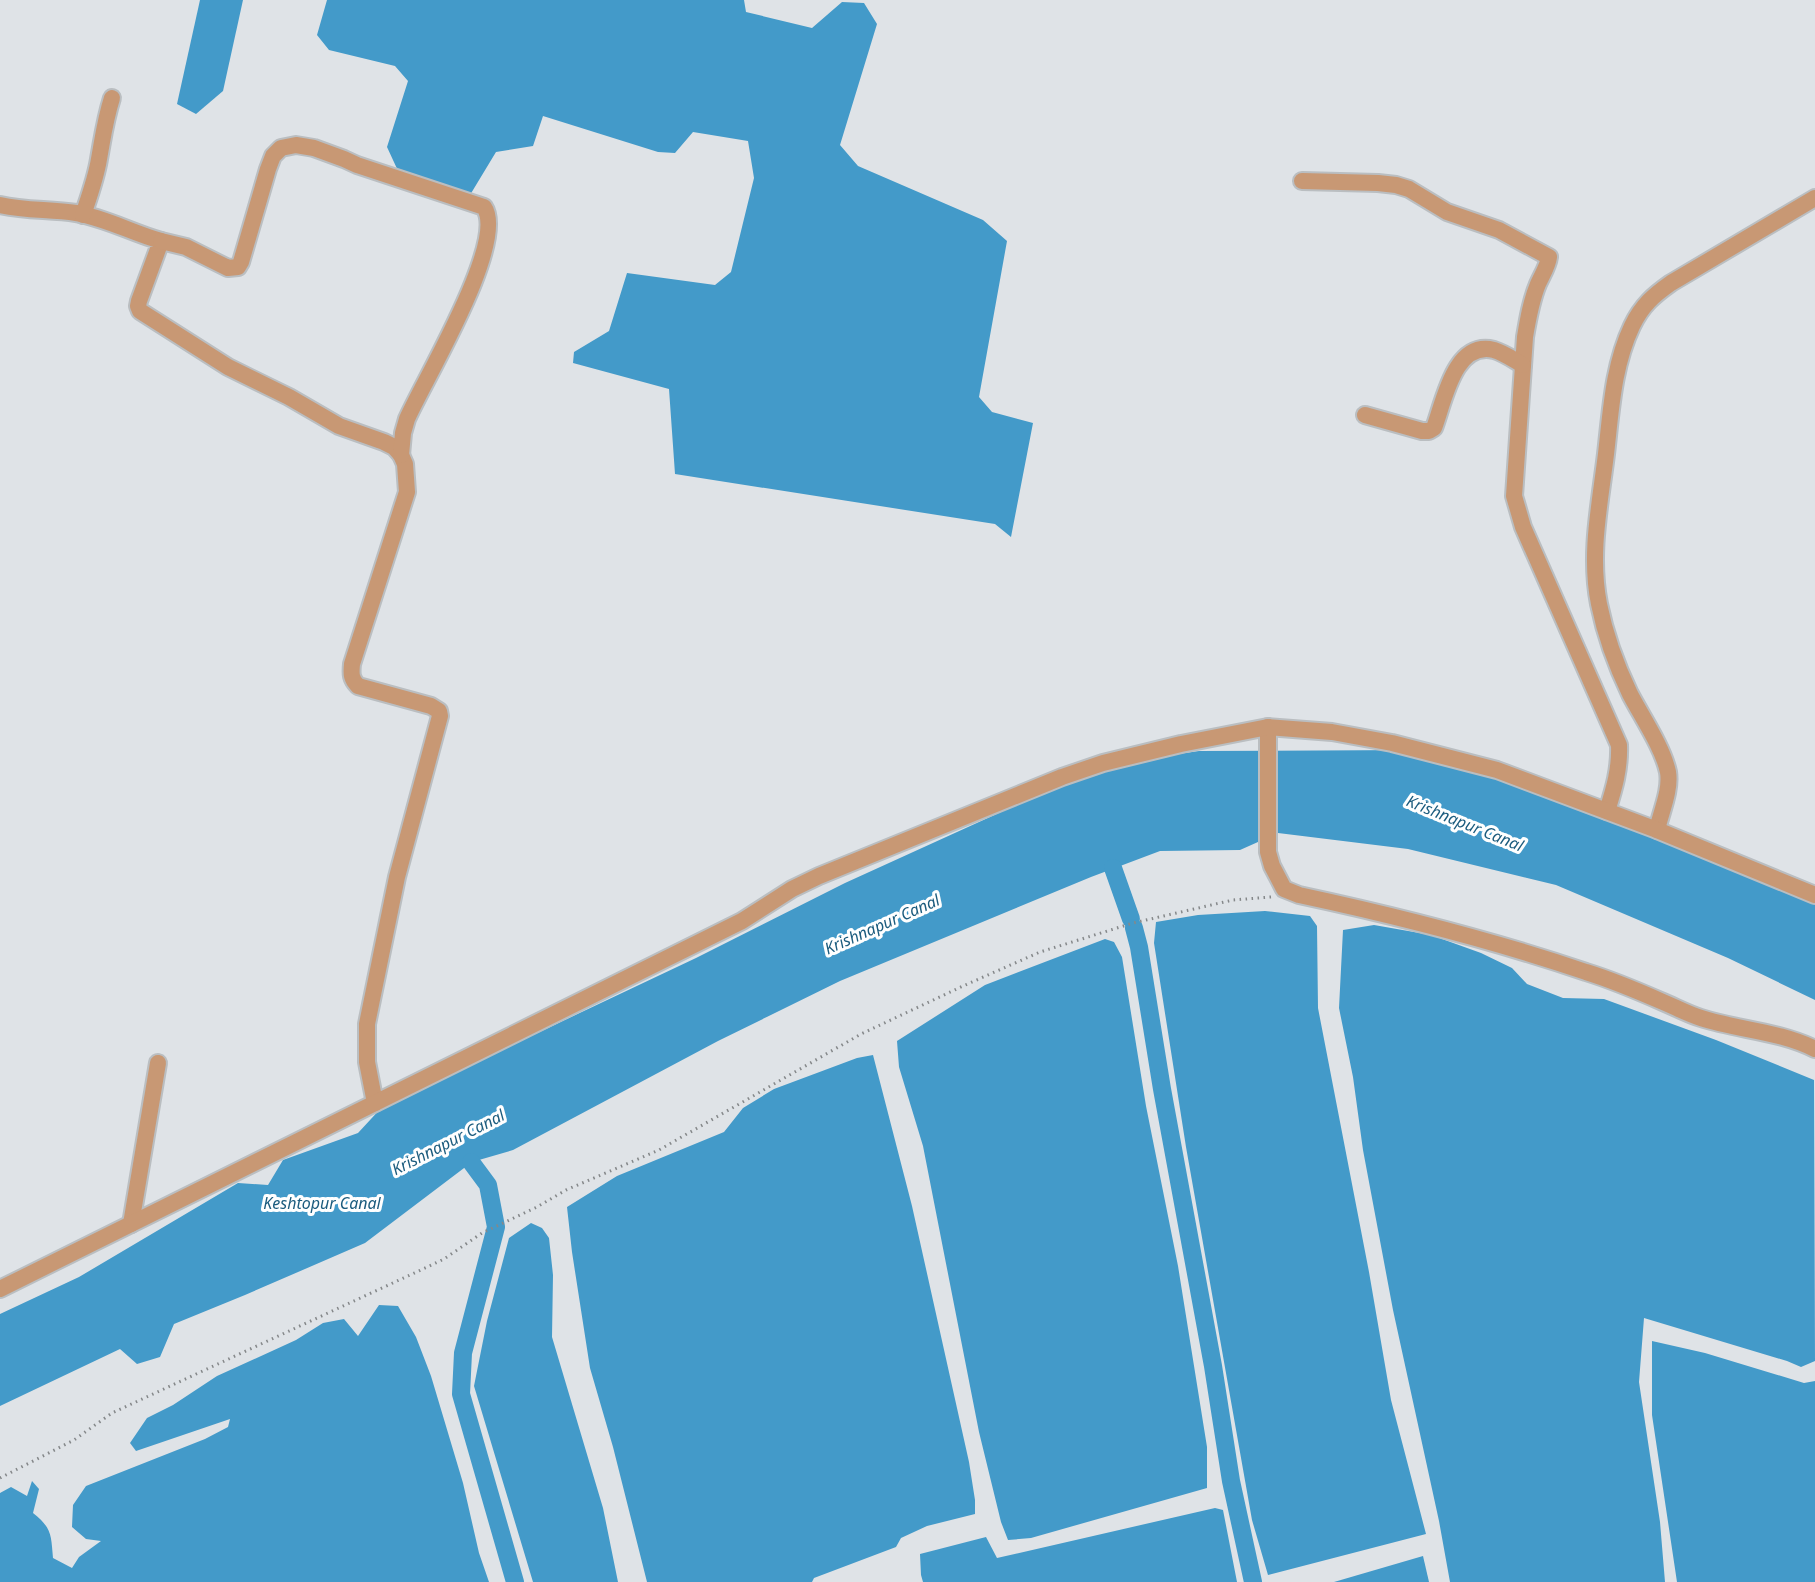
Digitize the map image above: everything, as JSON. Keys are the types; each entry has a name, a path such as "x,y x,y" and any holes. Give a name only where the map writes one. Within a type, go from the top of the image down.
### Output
{"street":[{"path":"83,215 94,182 105,121 112,98"},
{"path":"0,205 102,219 138,234 186,247 228,268 238,267 241,262 268,170 273,156 281,148 296,146 314,148 364,168 484,207 490,221 478,271 465,304 410,413 403,433 401,455"},
{"path":"1302,181 1378,183 1409,189 1447,212 1498,230 1546,254 1549,260 1529,313 1525,337 1514,496 1523,527 1619,745 1620,762 1607,812"},
{"path":"1657,830 1666,795 1668,774 1664,759 1629,692 1613,651 1599,604 1595,561 1596,531 1615,380 1633,324 1652,296 1815,198"},
{"path":"161,241 139,301 140,311 228,367 289,397 339,426 394,447 405,464 407,492 351,673 353,681 358,686 431,706 439,711 440,716 397,877 367,1024 367,1062 375,1103"},
{"path":"1365,415 1429,431 1434,428 1451,378 1459,363 1467,355 1491,349 1523,365"},
{"path":"0,1289 742,921 792,889 819,876 1062,777 1103,763 1181,744 1268,727 1332,732 1392,743 1497,770 1657,830 1815,895"},
{"path":"1268,727 1268,852 1272,866 1284,889 1299,895 1420,922 1494,942 1589,973 1699,1017 1720,1024 1800,1041 1815,1049"},
{"path":"131,1224 158,1063"}],"path":[{"path":"0,1478 74,1440 112,1413 423,1269 482,1233 537,1207 566,1190 659,1150 861,1034 963,986 1040,952 1133,923 1233,900 1299,895"}],"water":[{"path":"200,0 243,0 223,91 196,114 177,104"},
{"path":"327,0 744,0 746,12 812,28 842,2 864,3 877,24 840,145 858,166 983,220 1007,241 979,397 992,412 1033,423 1011,537 995,524 675,474 669,389 573,363 574,352 609,331 627,273 715,285 731,272 754,178 748,141 693,132 675,153 658,152 543,116 533,146 496,152 470,195 399,173 387,147 408,81 395,66 329,50 317,35"},
{"name":"Keshtopur Canal","path":"1412,750 1559,797 1726,863 1815,904 1815,1000 1728,958 1556,885 1408,849 1278,833 1240,850 1160,851 1091,877 840,981 718,1041 513,1150 472,1162 365,1243 174,1324 160,1357 137,1364 120,1349 0,1406 0,1314 79,1277 238,1183 268,1185 283,1160 358,1133 383,1106 696,958 845,883 1104,765 1199,751"},
{"path":"1265,911 1310,916 1317,926 1318,1008 1369,1272 1391,1400 1426,1534 1268,1575 1252,1520 1186,1147 1154,943 1156,922 1198,915"},
{"path":"1374,925 1431,935 1481,953 1512,968 1527,984 1563,998 1604,999 1716,1040 1814,1080 1815,1361 1801,1367 1644,1318 1639,1382 1660,1522 1665,1582 1450,1582 1393,1310 1339,1008 1343,930"},
{"path":"1105,939 1114,942 1122,957 1146,1106 1178,1266 1207,1447 1207,1488 1031,1538 1008,1540 1001,1522 979,1432 923,1146 899,1067 897,1041 985,985"},
{"path":"873,1055 912,1206 969,1462 975,1514 927,1526 901,1538 896,1547 814,1578 812,1582 647,1582 613,1447 590,1368 567,1207 617,1176 724,1132 743,1108 774,1089 857,1058"},
{"path":"531,1223 542,1228 549,1238 553,1275 552,1337 603,1508 618,1582 533,1582 474,1386 487,1321 509,1238"},
{"path":"379,1305 398,1306 416,1337 431,1376 463,1483 479,1553 489,1582 0,1582 0,1493 11,1487 27,1496 32,1481 39,1489 33,1513 44,1523 49,1532 53,1558 72,1568 79,1557 101,1541 86,1539 72,1527 73,1505 86,1486 205,1439 228,1427 230,1419 136,1451 130,1443 147,1418 173,1405 217,1376 296,1340 323,1323 344,1319 358,1336"},
{"path":"1652,1341 1705,1353 1804,1383 1815,1381 1815,1582 1677,1582 1652,1415"},
{"path":"1215,1508 1223,1510 1237,1582 923,1582 921,1575 920,1554 986,1537 997,1558"},
{"path":"1423,1556 1429,1582 1334,1582"}],"waterway":[{"path":"1113,868 1131,919"},
{"path":"1134,928 1213,1366 1231,1481 1253,1582"},
{"path":"471,1162 488,1185 496,1227 463,1353 461,1394 515,1582"}],"water label":[{"name":"Krishnapur Canal","path":"1465,823"},
{"name":"Krishnapur Canal","path":"882,924"},
{"name":"Krishnapur Canal","path":"448,1142"}]}
